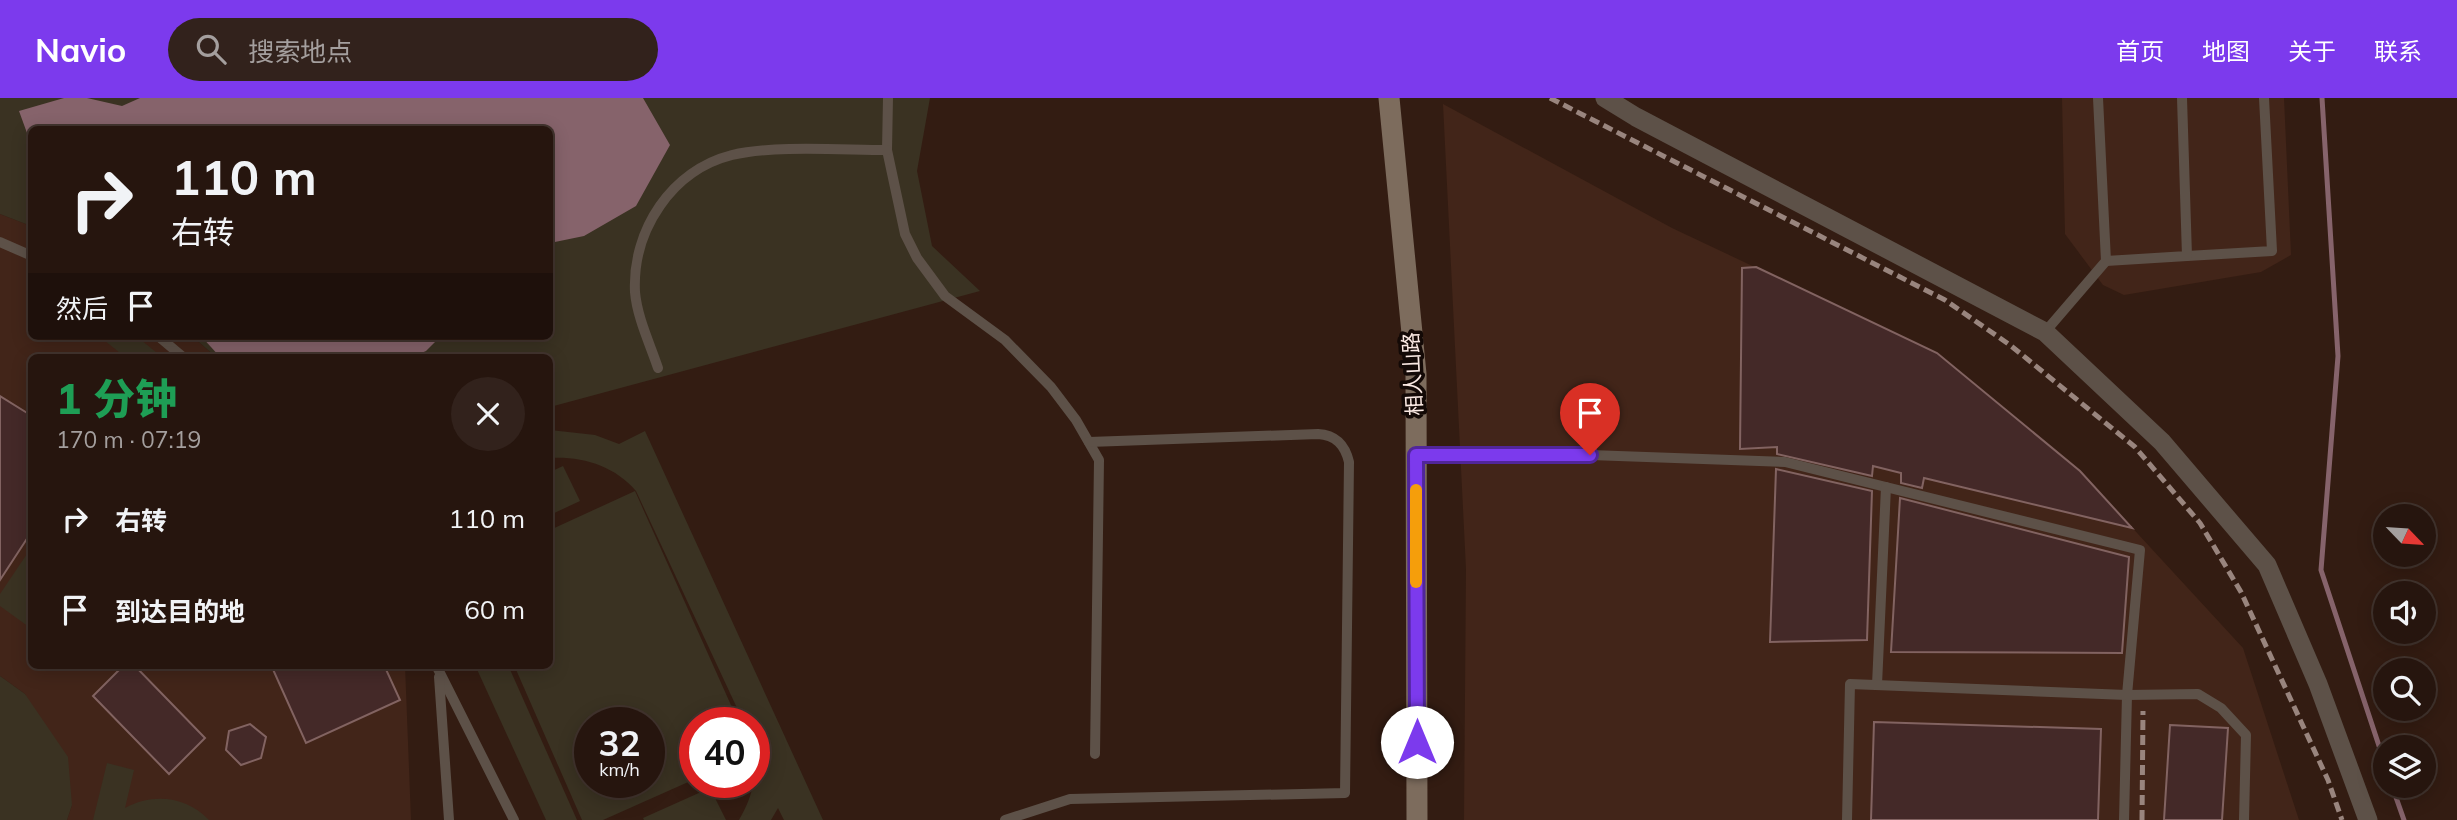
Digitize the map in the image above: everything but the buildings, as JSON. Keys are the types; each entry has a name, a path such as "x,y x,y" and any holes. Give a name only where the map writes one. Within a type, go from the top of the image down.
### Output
{"street":[{"name":"相人山路","path":"1389,98 1416,374 1417,820"},
{"path":"1605,98 1660,130 2045,332 2162,442 2267,565 2318,684 2368,820"}],"lane":[{"path":"888,98 887,150 905,234 917,258 945,296 1005,340 1051,387 1076,420 1099,460 1095,754"},
{"path":"2045,332 2106,261 2098,98"},
{"path":"2182,98 2187,256"},
{"path":"2106,261 2272,251 2264,98"},
{"path":"658,368 635,293 636,267 642,241 651,220 677,185 700,167 736,154 887,150"},
{"path":"0,242 28,254"},
{"path":"163,340 179,354"},
{"path":"1005,820 1070,799 1345,793 1349,462 1344,448 1331,437 1318,434 1089,442"},
{"path":"1416,455 1562,454 1785,462 2140,550 2127,695 2124,820"},
{"path":"1877,685 1886,487"},
{"path":"437,669 449,820"},
{"path":"437,669 514,820"},
{"path":"1847,820 1850,684 2127,695 2198,694 2221,708 2246,736 2244,820"}],"shaded area":[{"path":"0,98 930,98 917,171 932,246 980,291 553,406 553,354 213,354 197,340 553,340 553,126 28,126 28,225 0,214"},
{"path":"64,98 87,98 122,106 140,98 643,98 670,145 636,206 584,236 553,242 553,126 28,126 28,136 19,111"},
{"path":"2062,98 2284,98 2291,255 2261,272 2124,295 2103,285 2065,234"},
{"path":"1443,104 1672,228 1937,353 2080,471 2243,648 2299,820 1464,820 1466,569"},
{"path":"0,214 28,225 28,340 197,340 213,354 28,354 28,669 405,669 411,820 67,820 72,805 25,694 0,676"},
{"path":"104,340 141,340 158,354 121,354"},
{"path":"205,340 437,340 419,354 217,354"},
{"path":"553,430 595,435 619,444 645,431 823,820 784,820 778,808 771,820 739,820 750,798 770,798 770,707 737,707 636,491 628,482 608,469 574,459 553,458"},
{"path":"563,466 580,501 553,514 553,471"},
{"path":"635,491 732,707 679,707 679,786 665,792 665,707 574,707 574,798 652,798 603,820 582,820 516,669 553,669 553,529"},
{"path":"28,552 28,626 0,606 0,594"},
{"path":"477,669 510,669 577,820 546,820"},
{"path":"0,676 25,694 68,757 72,805 67,820 0,820"},
{"path":"107,763 134,770 125,808 147,800 169,799 190,806 209,820 93,820"},
{"path":"688,798 715,798 726,820 644,820 643,818"}],"waterway":[{"path":"2322,98 2338,356 2321,570 2375,735"},
{"path":"2396,798 2404,820"}],"railway":[{"path":"1550,98 1945,300 2010,345 2135,447 2200,523 2241,592 2328,780 2342,820"},
{"path":"2142,820 2143,711"}],"slow traffic":[{"path":"1416,490 1416,582"}],"route":[{"path":"1417,742 1416,455 1590,455"}]}
